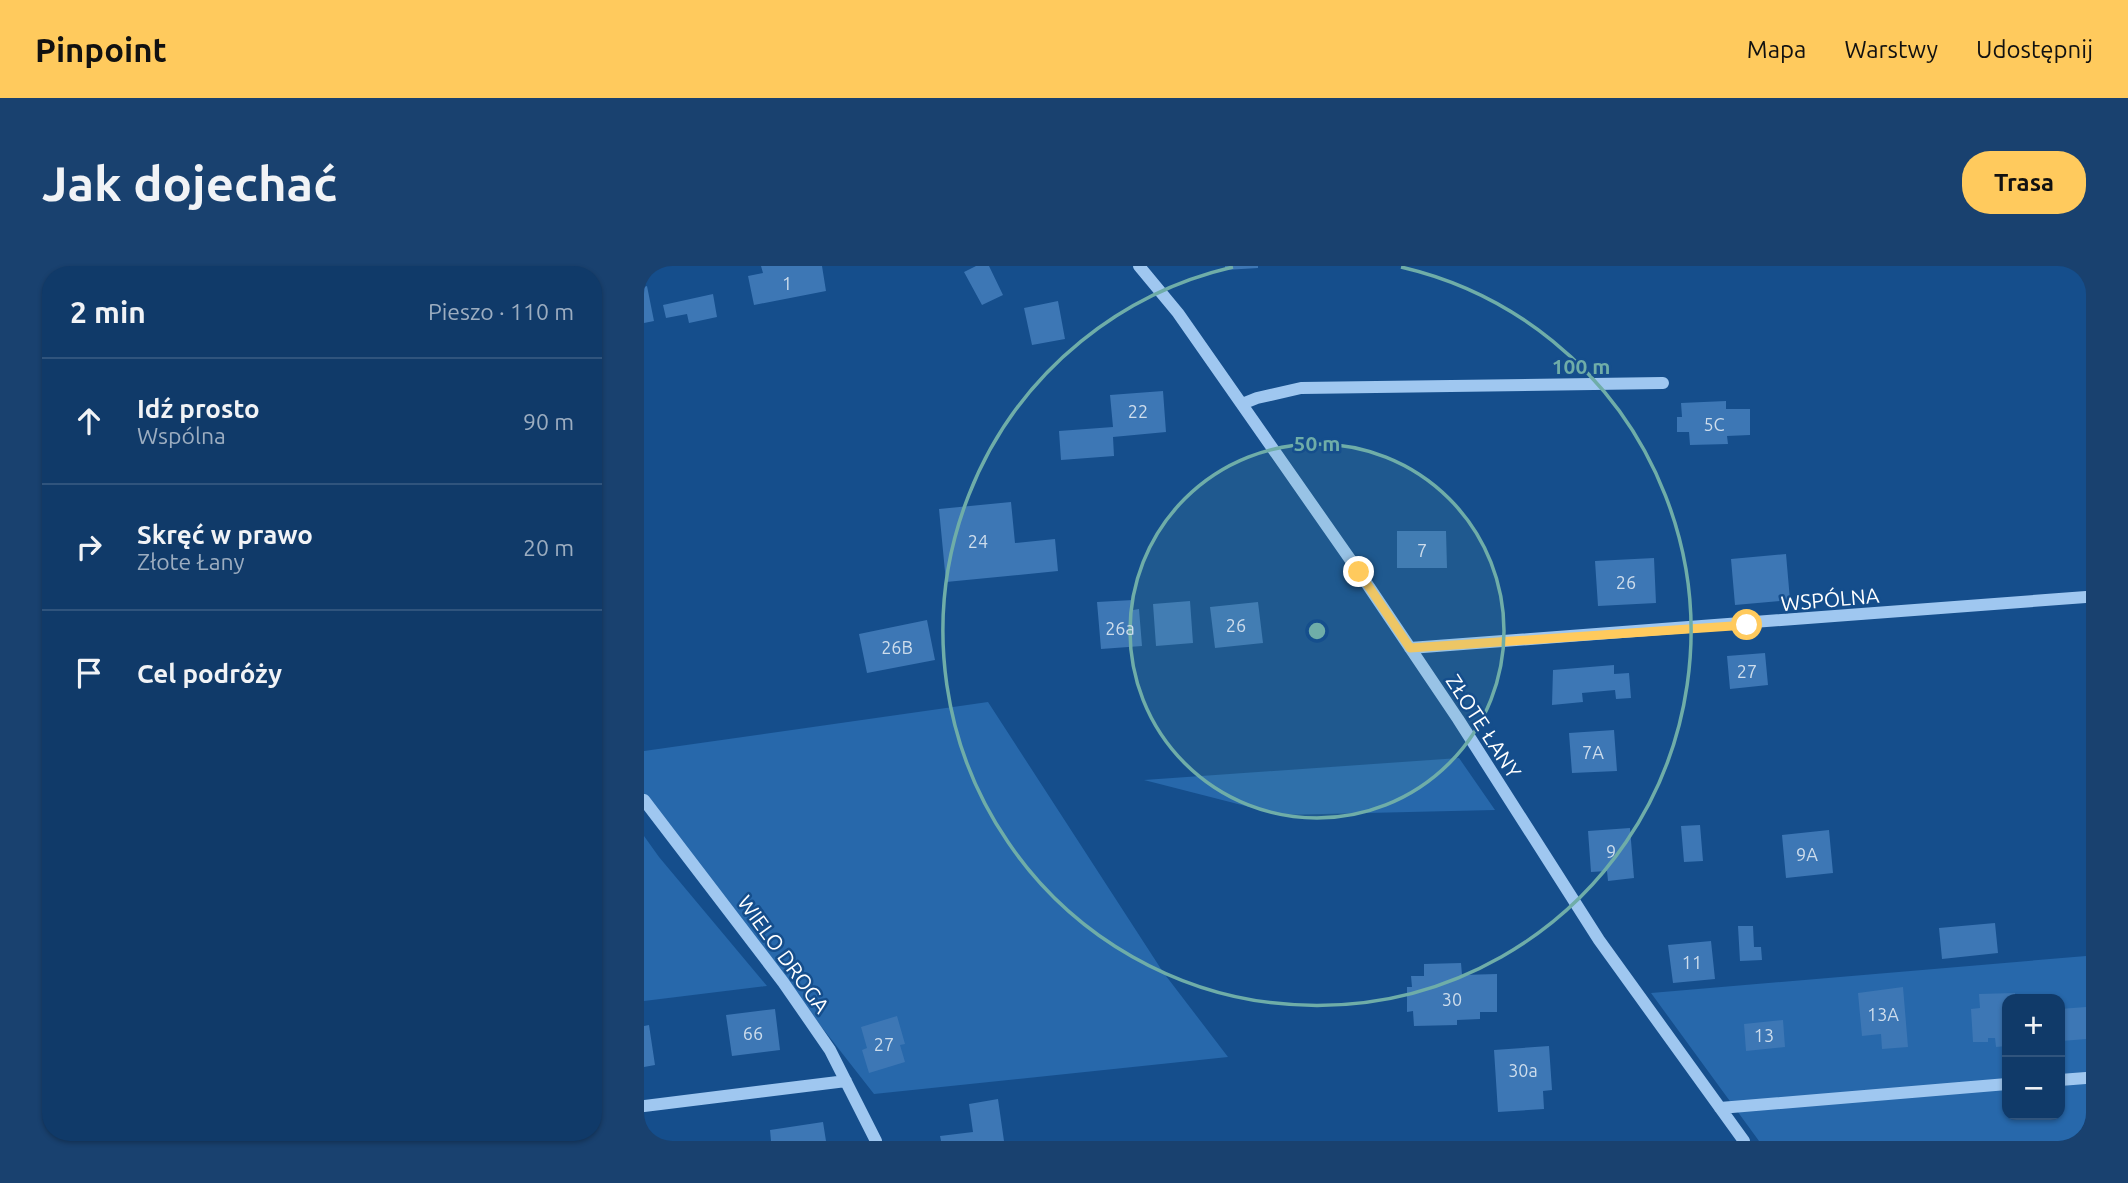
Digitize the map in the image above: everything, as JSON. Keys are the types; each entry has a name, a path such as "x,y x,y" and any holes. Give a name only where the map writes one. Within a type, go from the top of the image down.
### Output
{"street":[{"name":"ZŁOTE ŁANY","path":"1139,266 1178,313 1242,404 1410,648 1599,940 1744,1141"},
{"path":"1242,404 1301,388 1663,383"},
{"name":"WSPÓLNA","path":"1410,648 2086,597"},
{"name":"WIELO DROGA","path":"644,800 783,982 830,1050 876,1141"},
{"path":"2065,1080 2086,1078"},
{"path":"644,1107 846,1081"},
{"path":"1720,1108 2002,1084"}],"shaded area":[{"path":"988,702 1163,972 1228,1057 874,1094 644,800 644,751"},
{"path":"1459,758 1495,810 1281,815 1144,780"},
{"path":"644,836 659,857 767,986 644,1001"},
{"path":"2086,956 2086,1141 1759,1141 1651,993"}],"building":[{"path":"761,266 822,266 826,291 754,305 748,276 763,273"},
{"path":"976,266 989,266 1003,295 982,305 964,272"},
{"path":"1225,266 1258,266 1258,268 1225,270"},
{"path":"647,286 654,321 644,323 644,287"},
{"path":"713,294 717,317 689,323 687,314 666,318 663,305"},
{"path":"1058,301 1065,339 1032,345 1024,308"},
{"path":"1163,391 1166,432 1113,437 1114,456 1061,460 1059,431 1113,427 1110,395"},
{"path":"1726,401 1726,409 1750,409 1750,435 1727,436 1728,444 1690,445 1689,432 1677,432 1677,417 1682,417 1681,403"},
{"path":"1011,502 1015,543 1055,539 1058,571 946,582 939,509"},
{"path":"1397,531 1446,531 1447,568 1397,568"},
{"path":"1786,554 1790,600 1735,605 1731,559"},
{"path":"1654,558 1656,603 1598,606 1595,561"},
{"path":"1133,600 1133,610 1139,609 1142,646 1101,649 1097,602"},
{"path":"1190,601 1193,643 1156,646 1153,604"},
{"path":"1258,602 1263,643 1215,648 1210,607"},
{"path":"927,620 935,660 867,673 859,634"},
{"path":"1765,653 1768,685 1730,689 1727,656"},
{"path":"1614,665 1614,674 1629,673 1631,698 1616,699 1615,690 1582,693 1583,702 1552,705 1553,670"},
{"path":"1614,730 1617,771 1572,773 1569,733"},
{"path":"1700,825 1703,861 1684,862 1681,826"},
{"path":"1630,828 1634,878 1608,881 1607,871 1591,872 1588,831"},
{"path":"1829,830 1833,873 1786,878 1782,835"},
{"path":"1995,923 1998,953 1942,959 1939,928"},
{"path":"1738,926 1753,926 1754,947 1761,947 1762,960 1740,961"},
{"path":"1711,941 1715,979 1673,983 1668,945"},
{"path":"1461,963 1462,975 1497,974 1497,1012 1480,1012 1480,1019 1457,1020 1457,1025 1414,1026 1413,1011 1407,1012 1407,987 1412,987 1411,976 1424,976 1424,964"},
{"path":"1903,987 1908,1047 1882,1049 1881,1034 1862,1036 1858,993"},
{"path":"2015,993 2002,994 2002,1046 1996,1047 1995,1038 1988,1038 1988,1042 1973,1042 1971,1009 1980,1008 1979,994"},
{"path":"2086,1007 2086,1039 2065,1041 2065,1009"},
{"path":"775,1009 780,1050 732,1056 726,1015"},
{"path":"897,1016 905,1044 900,1045 905,1062 869,1073 862,1050 867,1048 861,1027"},
{"path":"1783,1020 1785,1047 1746,1051 1744,1024"},
{"path":"649,1025 655,1065 644,1067 644,1026"},
{"path":"1549,1046 1552,1090 1543,1091 1544,1109 1498,1112 1494,1050"},
{"path":"998,1099 1004,1141 941,1141 940,1136 973,1132 969,1104"},
{"path":"823,1122 826,1141 771,1141 770,1130"}],"route":[{"path":"1359,572 1410,648 1747,625"}]}
